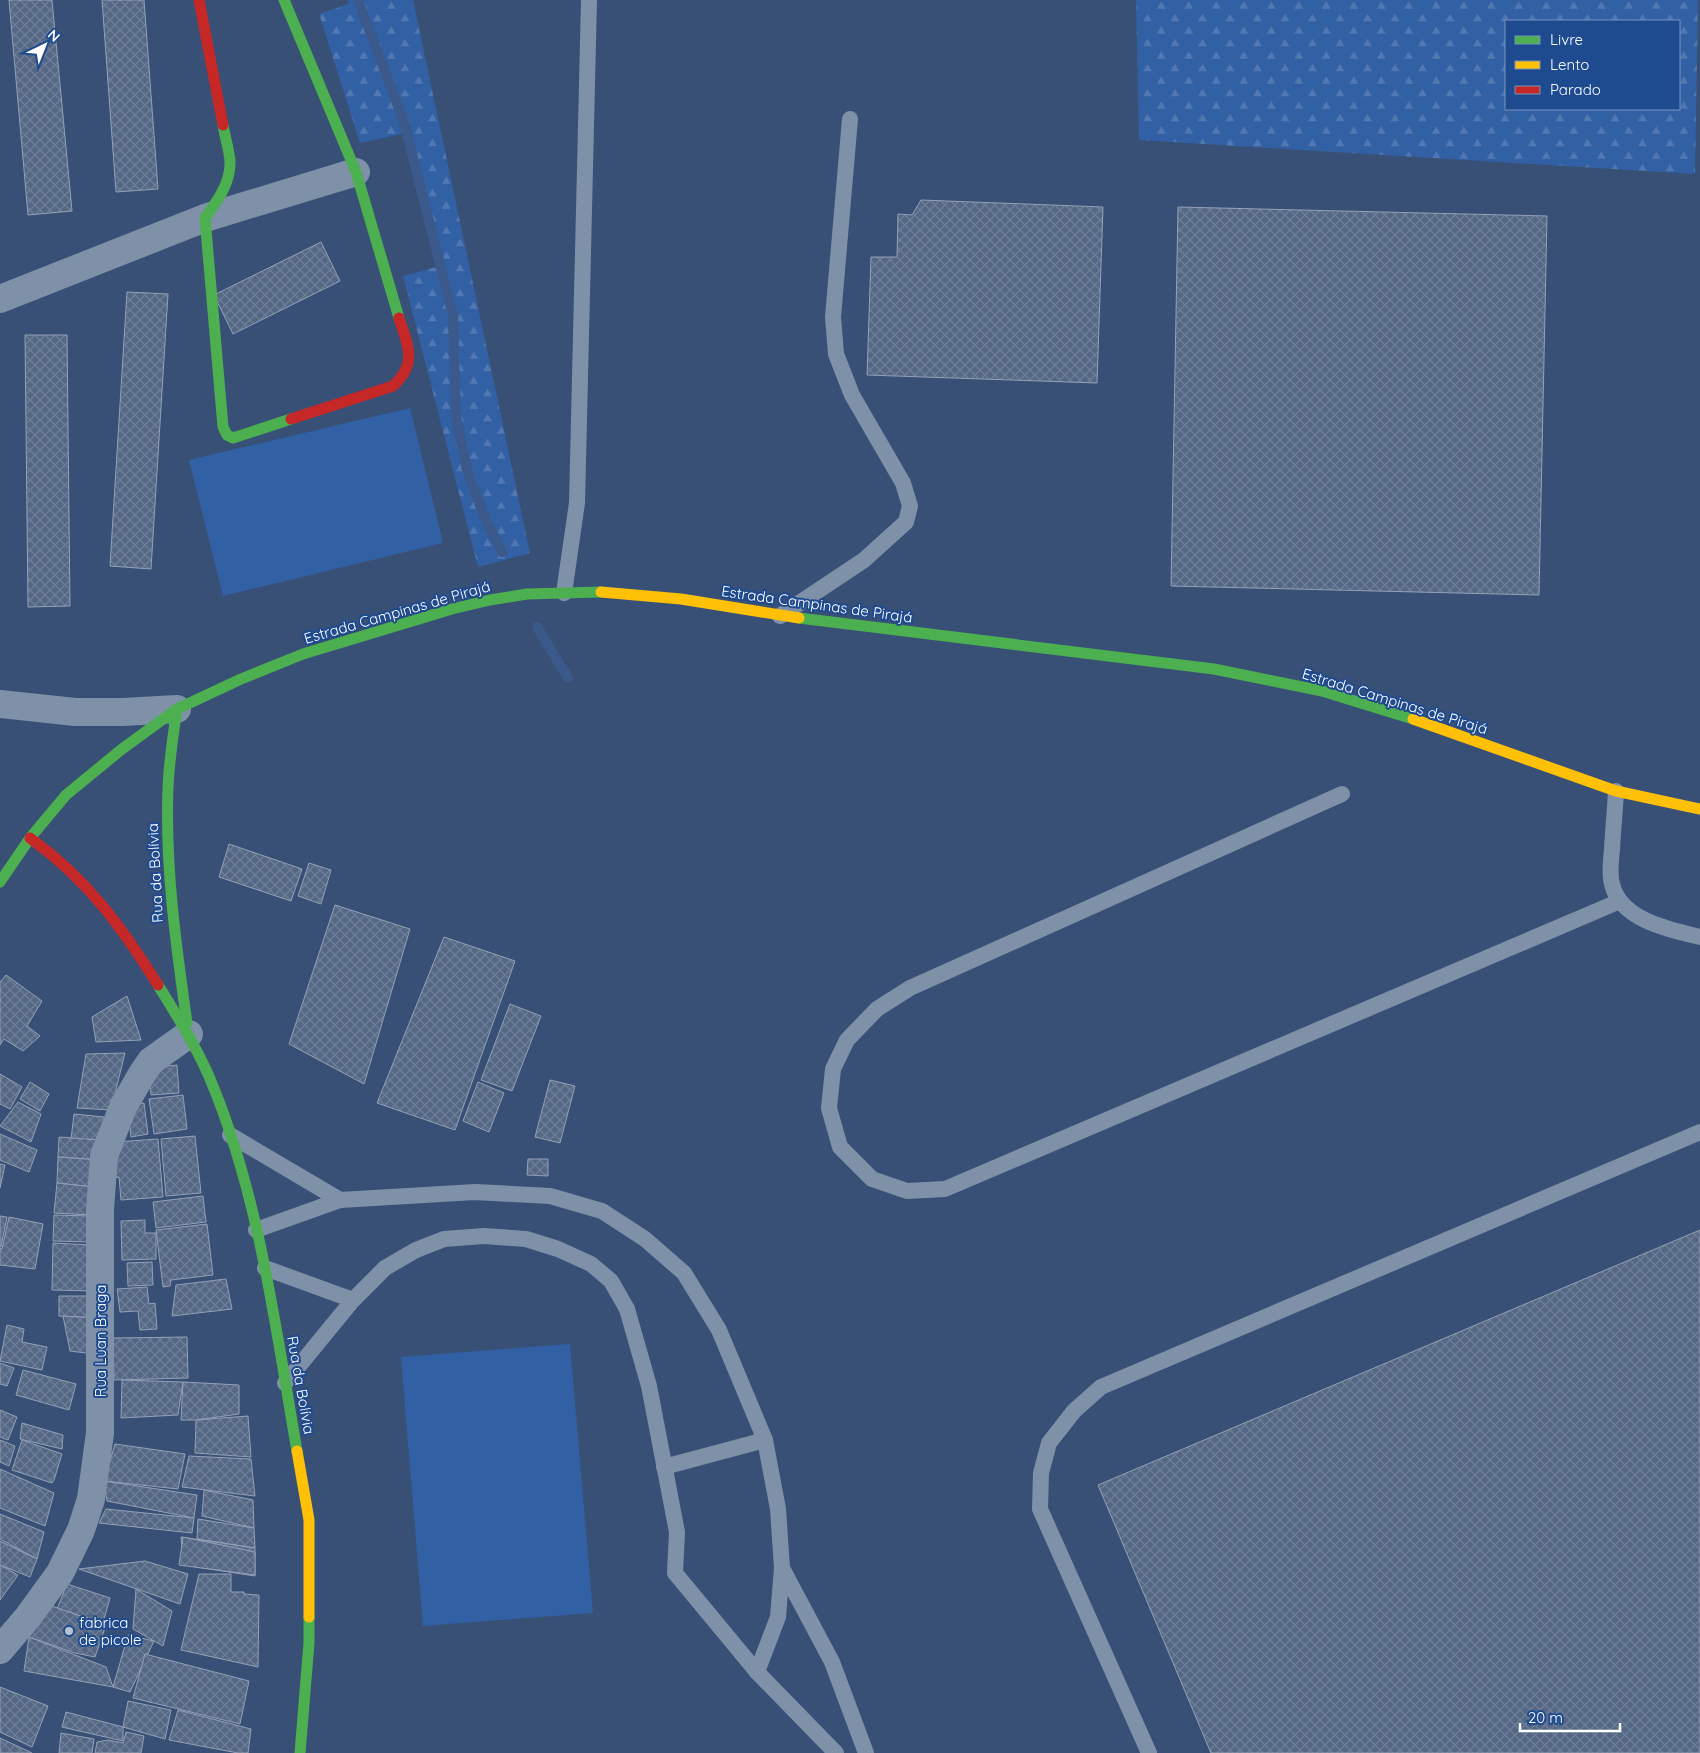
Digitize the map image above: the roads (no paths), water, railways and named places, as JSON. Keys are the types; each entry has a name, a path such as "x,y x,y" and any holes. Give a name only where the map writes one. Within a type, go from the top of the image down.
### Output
{"main road":[{"path":"200,0 230,161 225,190 205,218 223,427 227,435 233,438 394,386 406,375 409,365 407,344 356,172 284,0"},
{"name":"Estrada Campinas de Pirajá","path":"0,882 30,838 66,795 122,750 177,710 241,679 302,654 452,609 527,594 605,592 681,599 780,616 1214,669 1322,691 1416,720 1616,792 1700,810"},
{"name":"Rua da Bolívia","path":"177,710 171,744 167,811 168,870 175,945 189,1034"},
{"name":"Rua da Bolívia","path":"30,838 63,863 107,909 149,970 189,1034 212,1084 230,1135 265,1268 309,1520 309,1643 300,1753"}],"street":[{"path":"0,299 205,218 356,172"},
{"path":"0,704 75,712 177,710"},
{"name":"Rua Luan Braga","path":"0,1650 28,1617 60,1573 81,1530 91,1499 100,1433 100,1209 104,1156 123,1107 151,1061 168,1047 189,1034"}],"lane":[{"path":"564,593 577,503 589,0"},
{"path":"780,616 878,549 906,522 910,506 903,483 852,395 836,354 833,317 850,119"},
{"path":"1616,792 1611,863 1612,885 1620,901 1638,917 1665,929 1700,937"},
{"path":"1342,794 910,988 876,1009 847,1040 833,1069 829,1108 840,1147 872,1179 907,1191 945,1189 1620,901"},
{"path":"1149,1753 1040,1508 1041,1472 1048,1443 1074,1411 1101,1387 1700,1132"},
{"path":"230,1135 340,1200"},
{"path":"256,1230 340,1200 475,1192 550,1196 602,1211 645,1239 684,1273 719,1330 765,1440 778,1509 782,1568 778,1617 757,1672"},
{"path":"286,1383 353,1300 385,1268 416,1250 444,1239 484,1236 526,1239 558,1249 591,1264 611,1281 626,1309 648,1386 677,1532 675,1573 757,1672 836,1753"},
{"path":"265,1268 353,1300"},
{"path":"664,1467 765,1440"},
{"path":"782,1568 832,1662 866,1753"}],"waterway":[{"path":"358,0 403,119 453,315 456,417 467,470 485,518 502,552"},
{"path":"537,627 568,678"}],"place":[{"name":"fabrica de picole","path":"69,1631"}]}
